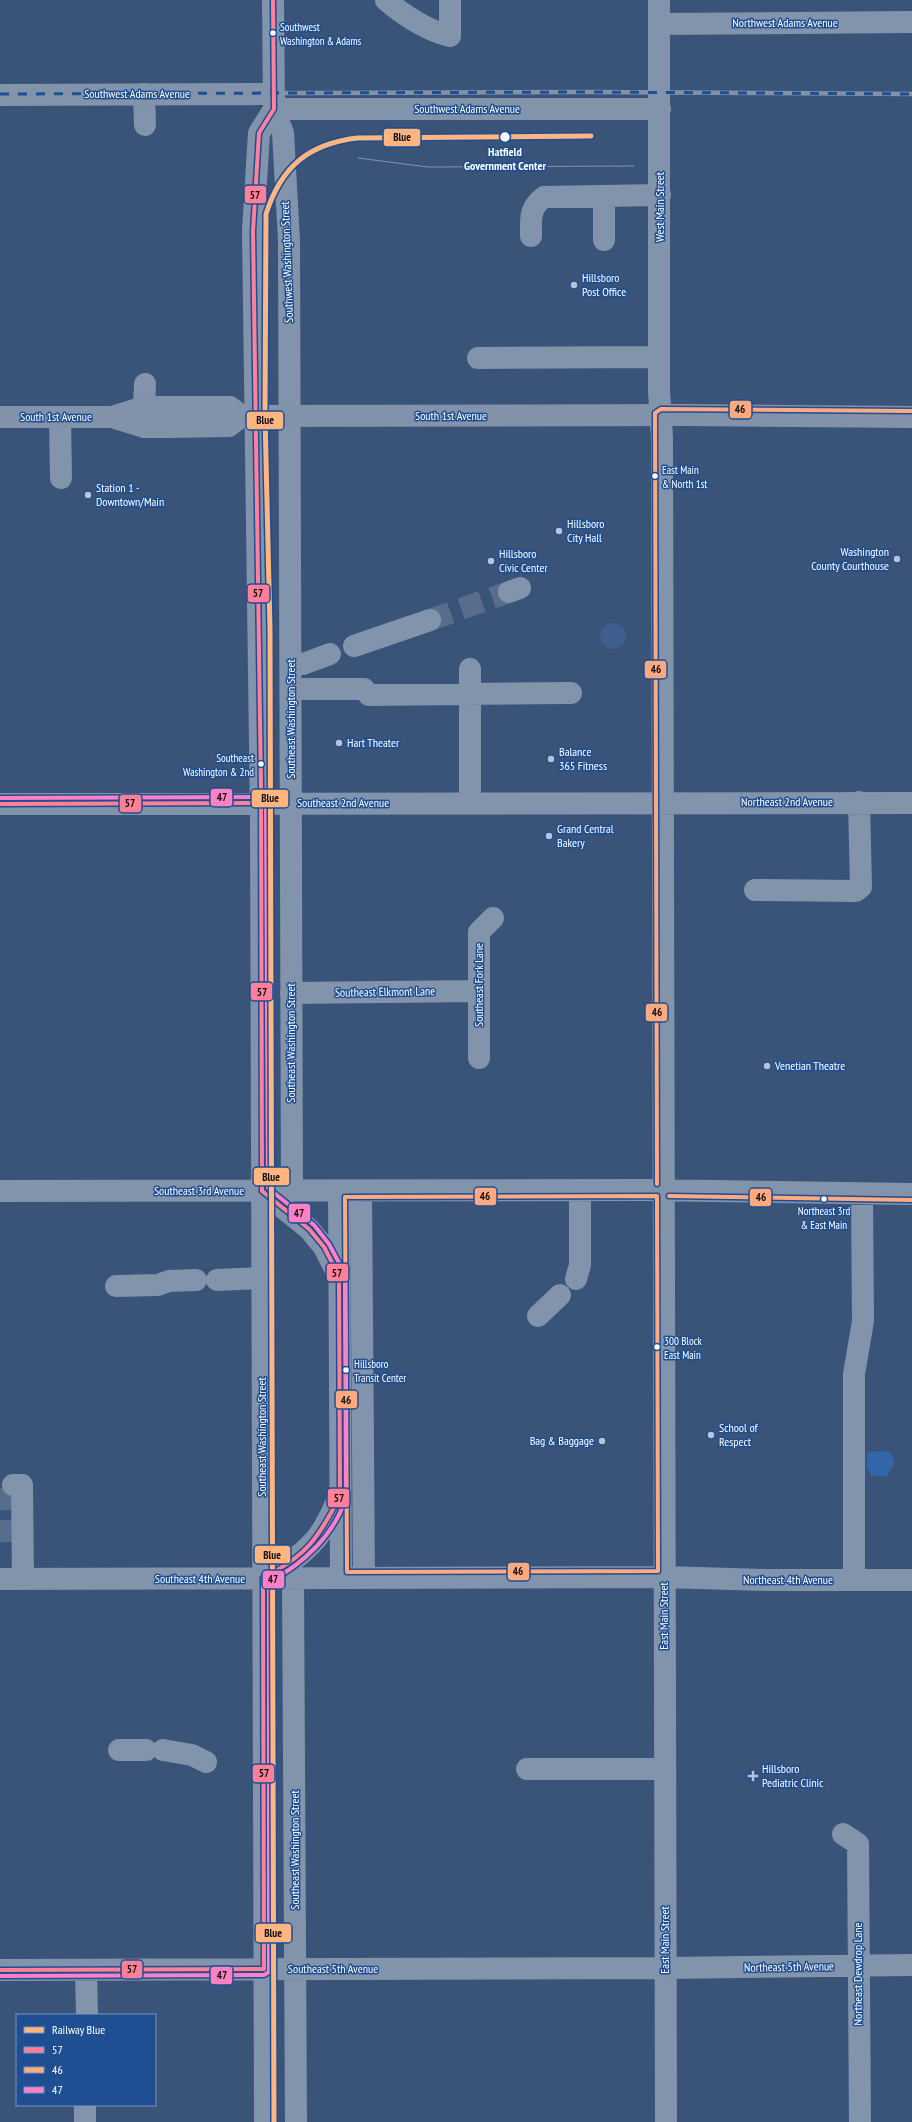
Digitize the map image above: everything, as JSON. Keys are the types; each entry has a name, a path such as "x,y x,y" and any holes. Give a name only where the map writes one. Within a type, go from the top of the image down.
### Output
{"main road":[{"name":"South 1st Avenue","path":"112,417 144,407 230,407 248,416 661,415 912,417"},
{"name":"South 1st Avenue","path":"0,417 112,417 144,427 169,427 229,426 248,416"}],"street":[{"name":"Southwest Washington Street","path":"273,0 274,102 283,133 289,240 289,416"},
{"path":"386,0 439,34 450,36 450,0"},
{"name":"West Main Street","path":"659,0 659,358 661,415"},
{"name":"Northwest Adams Avenue","path":"659,24 912,22"},
{"name":"Southwest Adams Avenue","path":"0,95 144,94 274,102 660,109"},
{"path":"144,94 145,125"},
{"path":"248,416 253,231 259,133 274,102"},
{"path":"531,236 531,210 536,202 544,197 660,195"},
{"path":"604,196 604,240"},
{"path":"478,358 659,358"},
{"path":"144,407 145,384"},
{"name":"East Main Street","path":"661,415 666,2122"},
{"name":"Southeast Washington Street","path":"248,416 261,803 264,2122"},
{"name":"Southeast Washington Street","path":"289,416 292,1191"},
{"path":"60,417 61,478"},
{"path":"354,646 430,620"},
{"path":"303,664 330,654"},
{"path":"470,670 470,803"},
{"path":"303,689 364,689 369,695 572,694"},
{"name":"Northeast 2nd Avenue","path":"662,802 912,802"},
{"name":"Southeast 2nd Avenue","path":"0,804 662,802"},
{"path":"755,890 856,891 861,887 859,802"},
{"name":"Southeast Fork Lane","path":"479,1058 479,932 493,918"},
{"name":"Southeast Elkmont Lane","path":"291,993 479,991"},
{"path":"339,1190 338,1276 341,1578"},
{"path":"362,1190 364,1578"},
{"path":"576,1279 580,1265 580,1190"},
{"name":"Southeast 3rd Avenue","path":"0,1191 663,1190 912,1194"},
{"path":"262,1191 309,1229 324,1247 338,1276"},
{"path":"854,1580 854,1374 863,1321 862,1194"},
{"path":"217,1280 262,1278"},
{"path":"116,1286 158,1285 168,1281 196,1280"},
{"path":"538,1316 560,1295"},
{"path":"16,1494 18,1537 23,1579"},
{"path":"263,1578 285,1565 315,1540 326,1525 340,1496"},
{"name":"Southeast 4th Avenue","path":"0,1579 664,1577"},
{"name":"Northeast 4th Avenue","path":"664,1577 767,1580 912,1580"},
{"name":"Southeast Washington Street","path":"293,1578 296,2122"},
{"path":"119,1750 154,1750 192,1755 206,1762"},
{"path":"527,1769 664,1769"},
{"name":"Northeast Dewdrop Lane","path":"843,1834 858,1844 860,2122"},
{"name":"Northeast 5th Avenue","path":"666,1968 912,1966"},
{"name":"Southeast 5th Avenue","path":"0,1970 666,1968"},
{"path":"86,1970 87,2014"},
{"path":"85,2106 85,2122"}],"shaded area":[{"path":"613,623 622,627 626,636 622,645 613,649 604,645 600,636 604,627"},
{"path":"888,1451 895,1461 887,1477 871,1475 866,1467 868,1452"}],"tunnel":[{"path":"430,620 509,592"},
{"path":"0,1499 13,1499"},
{"path":"0,1531 13,1531"}],"tram line":[{"path":"358,158 428,167 634,166"}],"railway":[{"path":"0,94 587,92 912,94"}],"rail line":[{"name":"Blue","path":"274,2122 270,629 265,416 266,214 272,197 288,171 311,152 340,141 357,138 591,136"}],"transit line":[{"name":"57","path":"262,1191 261,788 253,231 259,133 274,109 273,0"},
{"name":"46","path":"657,1184 655,413 661,409 912,411"},
{"name":"47","path":"0,798 261,797 266,800 268,1188 314,1225 329,1244 345,1274 346,1496 335,1523 326,1535 306,1557 282,1575 269,1582 269,1972 264,1975 0,1976"},
{"name":"57","path":"0,804 261,803"},
{"name":"57","path":"262,1191 309,1229 324,1247 339,1276 340,1496 325,1524 310,1544 290,1562 263,1578"},
{"name":"46","path":"657,1196 658,1571 347,1572 345,1197 657,1196"},
{"name":"46","path":"669,1196 912,1200"},
{"name":"57","path":"263,1578 264,1969"},
{"name":"57","path":"0,1970 264,1969"}],"place":[{"name":"Southwest Washington & Adams","path":"273,33"},
{"name":"Hatfield Government Center","path":"505,137"},
{"name":"Hillsboro Post Office","path":"574,285"},
{"name":"East Main & North 1st","path":"655,476"},
{"name":"Station 1 - Downtown/Main","path":"88,495"},
{"name":"Hillsboro City Hall","path":"559,531"},
{"name":"Washington County Courthouse","path":"897,559"},
{"name":"Hillsboro Civic Center","path":"491,561"},
{"name":"Hart Theater","path":"339,743"},
{"name":"Balance 365 Fitness","path":"551,759"},
{"name":"Southeast Washington & 2nd","path":"261,764"},
{"name":"Grand Central Bakery","path":"549,836"},
{"name":"Venetian Theatre","path":"767,1066"},
{"name":"Northeast 3rd & East Main","path":"824,1199"},
{"name":"300 Block East Main","path":"657,1347"},
{"name":"Hillsboro Transit Center","path":"346,1370"},
{"name":"School of Respect","path":"711,1435"},
{"name":"Bag & Baggage","path":"602,1441"},
{"name":"Hillsboro Pediatric Clinic","path":"753,1776"}]}
